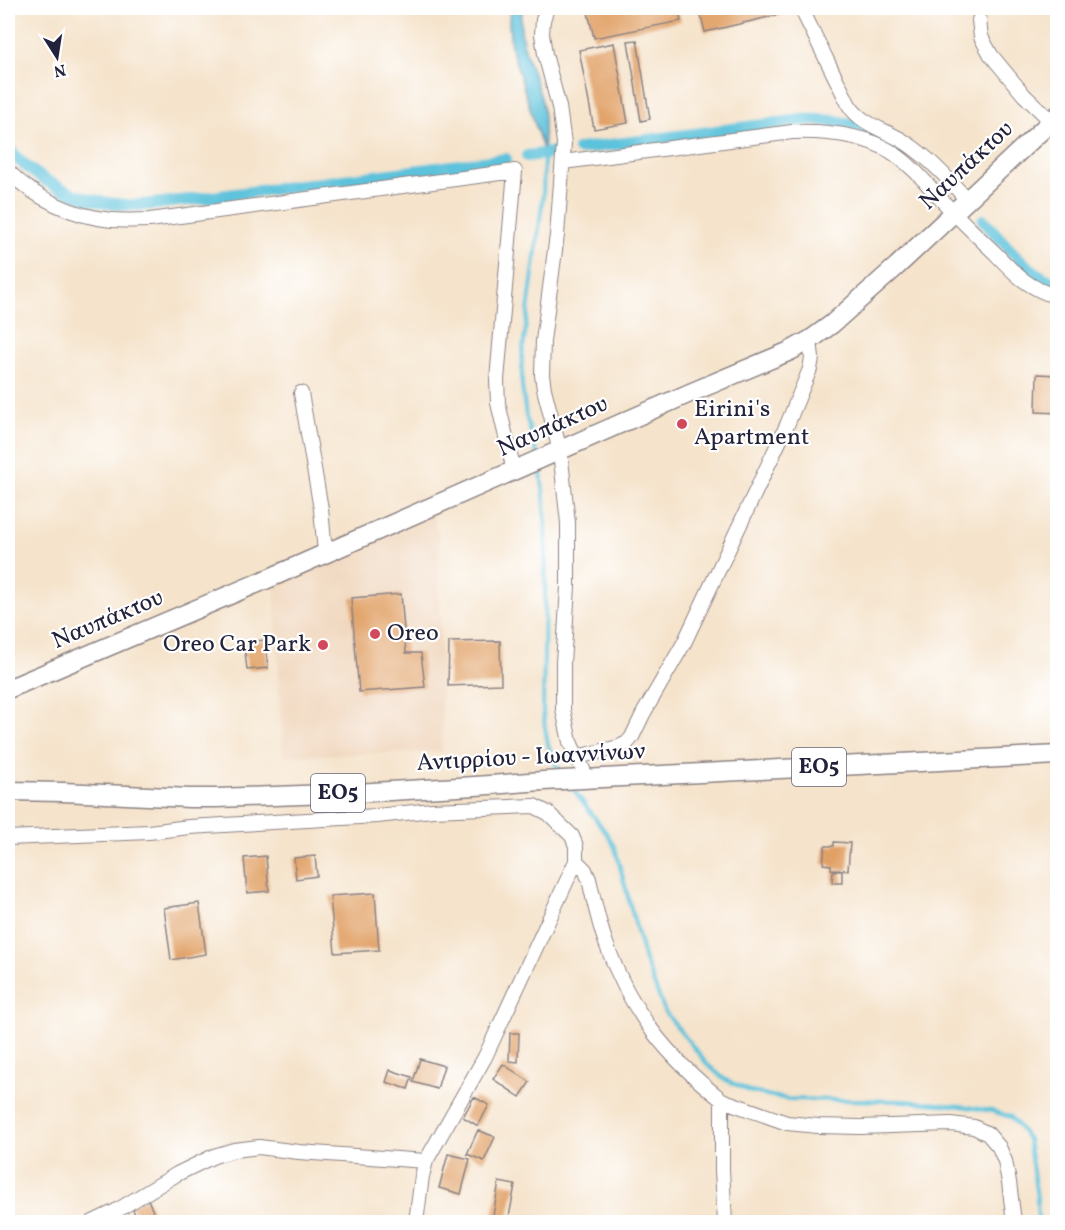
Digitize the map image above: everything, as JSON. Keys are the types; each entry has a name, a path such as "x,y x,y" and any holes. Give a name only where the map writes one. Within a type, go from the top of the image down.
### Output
{"main road":[{"name":"Ναυπάκτου","path":"13,683 272,577 790,351 810,340 845,313 1054,118"},
{"name":"Αντιρρίου - Ιωαννίνων","path":"8,791 217,798 1058,755"}],"street":[{"path":"547,8 542,33 561,118 564,144 557,235 542,359 544,389 568,523 568,586 562,709 570,742 584,779"},
{"path":"801,8 856,115 911,146 944,174 960,206"},
{"path":"980,20 981,37 991,55 1024,95 1054,118"},
{"path":"563,162 765,135 816,131 853,137 890,151 960,206 1022,280 1042,292 1058,297"},
{"path":"8,171 16,180 37,195 86,215 112,220 150,220 515,171 497,380 498,402 521,468"},
{"path":"577,757 619,747 629,742 635,734 684,643 787,425 810,369 812,358 810,340"},
{"path":"301,393 326,552"},
{"path":"534,806 537,781"},
{"path":"8,838 132,833 432,810 534,806 548,813 572,836 576,846 576,861 485,1058 426,1161 416,1222"},
{"path":"576,861 585,870 589,879 607,946 631,1000 660,1042 688,1072 722,1100 787,1123 860,1127 951,1124 974,1127 988,1134 999,1148 1005,1161 1014,1222"},
{"path":"722,1100 725,1222"},
{"path":"93,1222 116,1211 177,1174 214,1156 234,1150 259,1147 426,1161"}],"shaded area":[{"path":"432,516 439,536 442,752 283,756 274,583"}],"water":[{"path":"510,8 523,8 521,32 523,43 543,108 544,153 511,47"}],"building":[{"path":"587,8 678,8 681,21 594,38"},
{"path":"699,8 789,8 790,12 705,32"},
{"path":"637,40 650,119 641,121 628,41"},
{"path":"614,43 628,123 594,129 579,50"},
{"path":"1037,374 1058,375 1058,413 1036,412"},
{"path":"401,594 406,653 421,653 425,687 359,692 351,598"},
{"path":"265,640 268,668 247,670 244,642"},
{"path":"500,641 501,684 448,686 449,642"},
{"path":"834,842 850,843 848,870 831,869 831,865 823,864 825,846 834,846"},
{"path":"266,856 269,891 247,893 244,858"},
{"path":"315,856 317,876 296,879 294,858"},
{"path":"833,871 842,871 842,883 832,883"},
{"path":"375,893 379,950 335,953 330,896"},
{"path":"199,903 206,954 171,960 164,908"},
{"path":"510,1033 519,1033 518,1062 509,1061"},
{"path":"420,1059 444,1066 437,1089 413,1082"},
{"path":"503,1064 530,1082 520,1097 493,1079"},
{"path":"390,1070 412,1077 408,1089 386,1082"},
{"path":"474,1097 489,1105 478,1126 463,1117"},
{"path":"478,1130 495,1137 484,1161 467,1154"},
{"path":"448,1154 470,1159 461,1194 439,1188"},
{"path":"499,1182 515,1185 508,1222 492,1221"},
{"path":"148,1199 155,1217 138,1222 131,1205"}],"waterway":[{"path":"579,149 801,120 840,122 877,132"},
{"path":"8,148 32,171 60,188 92,200 125,205 189,200 506,159"},
{"path":"527,156 557,152"},
{"path":"537,455 526,416 522,386 522,357 543,197 544,153"},
{"path":"983,220 1027,266 1047,280 1058,284"},
{"path":"540,465 546,535 543,713 551,753 562,774"},
{"path":"570,785 615,848 645,961 665,1012 708,1065 724,1079 751,1092 787,1099 904,1101 961,1106 1011,1117 1028,1139 1037,1197 1038,1222"}],"place":[{"name":"Eirini's Apartment","path":"682,424"},
{"name":"Oreo","path":"375,634"},
{"name":"Oreo Car Park","path":"323,645"}]}
